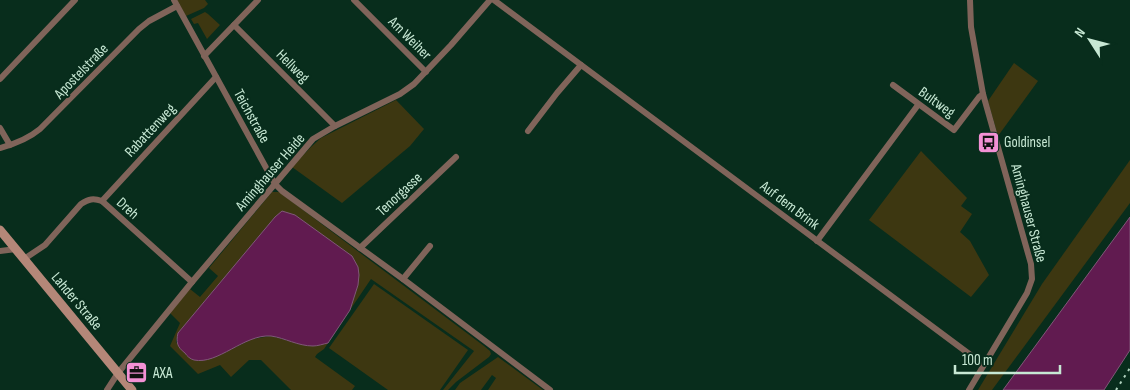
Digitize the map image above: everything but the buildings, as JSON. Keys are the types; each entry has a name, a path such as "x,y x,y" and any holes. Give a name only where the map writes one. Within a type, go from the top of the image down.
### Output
{"street":[{"path":"0,79 75,0"},
{"path":"204,56 258,0"},
{"name":"Am Weiher","path":"354,0 426,72"},
{"name":"Aminghauser Heide","path":"107,390 118,373 192,282 314,139 335,126 400,94 414,84 452,45 490,0"},
{"name":"Auf dem Brink","path":"494,0 984,365"},
{"name":"Aminghauser Straße","path":"969,390 1027,293 1033,275 983,94 971,27 970,0"},
{"name":"Teichstraße","path":"176,3 275,184 282,192 403,279 550,390"},
{"name":"Apostelstraße","path":"0,148 33,135 139,29 176,3"},
{"name":"Hellweg","path":"234,24 335,126"},
{"path":"528,131 581,65"},
{"name":"Rabattenweg","path":"102,201 216,77"},
{"name":"Bultweg","path":"893,85 954,130 983,94"},
{"path":"817,241 918,105"},
{"path":"0,128 10,145"},
{"name":"Tenorgasse","path":"360,248 456,157"},
{"name":"Dreh","path":"24,259 45,244 81,204 95,198 102,201 192,282"},
{"name":"Lahder Straße","path":"0,230 132,390"},
{"path":"403,279 430,246"},
{"path":"0,250 16,249"}],"shaded area":[{"path":"177,0 205,0 208,4 204,8 186,16"},
{"path":"205,12 220,25 207,39 198,23 194,24 191,19"},
{"path":"1014,63 1038,81 998,136 988,101"},
{"path":"396,100 424,129 410,146 342,203 292,167 321,138"},
{"path":"921,151 967,198 961,206 972,214 960,232 970,241 989,275 971,297 869,220"},
{"path":"1130,160 1130,203 992,390 978,390 1042,284"},
{"path":"272,192 279,192 484,346 490,351 489,357 448,390 443,390 474,351 371,279 350,310 358,285 275,217 178,333 176,342 192,359 204,360 222,354 252,339 271,336 312,346 328,343 315,357 355,386 352,390 291,390 261,360 249,360 231,377 220,365 198,374 170,346 180,323 170,313 190,289 200,297 218,276 209,268"},
{"path":"282,211 295,215 352,256 358,267 359,275 358,285 350,310 328,343 307,346 271,336 261,337 212,358 194,360 190,358 182,351 177,342 178,333"},
{"path":"1130,217 1130,350 1104,390 1003,390"},
{"path":"374,284 468,350 440,390 388,390 329,348"},
{"path":"498,357 543,390 488,390 496,378 492,375 481,390 455,390 460,383"}],"railway":[{"path":"1116,390 1130,368"}],"place":[{"name":"Goldinsel","path":"988,142"},
{"name":"AXA","path":"137,373"}]}
